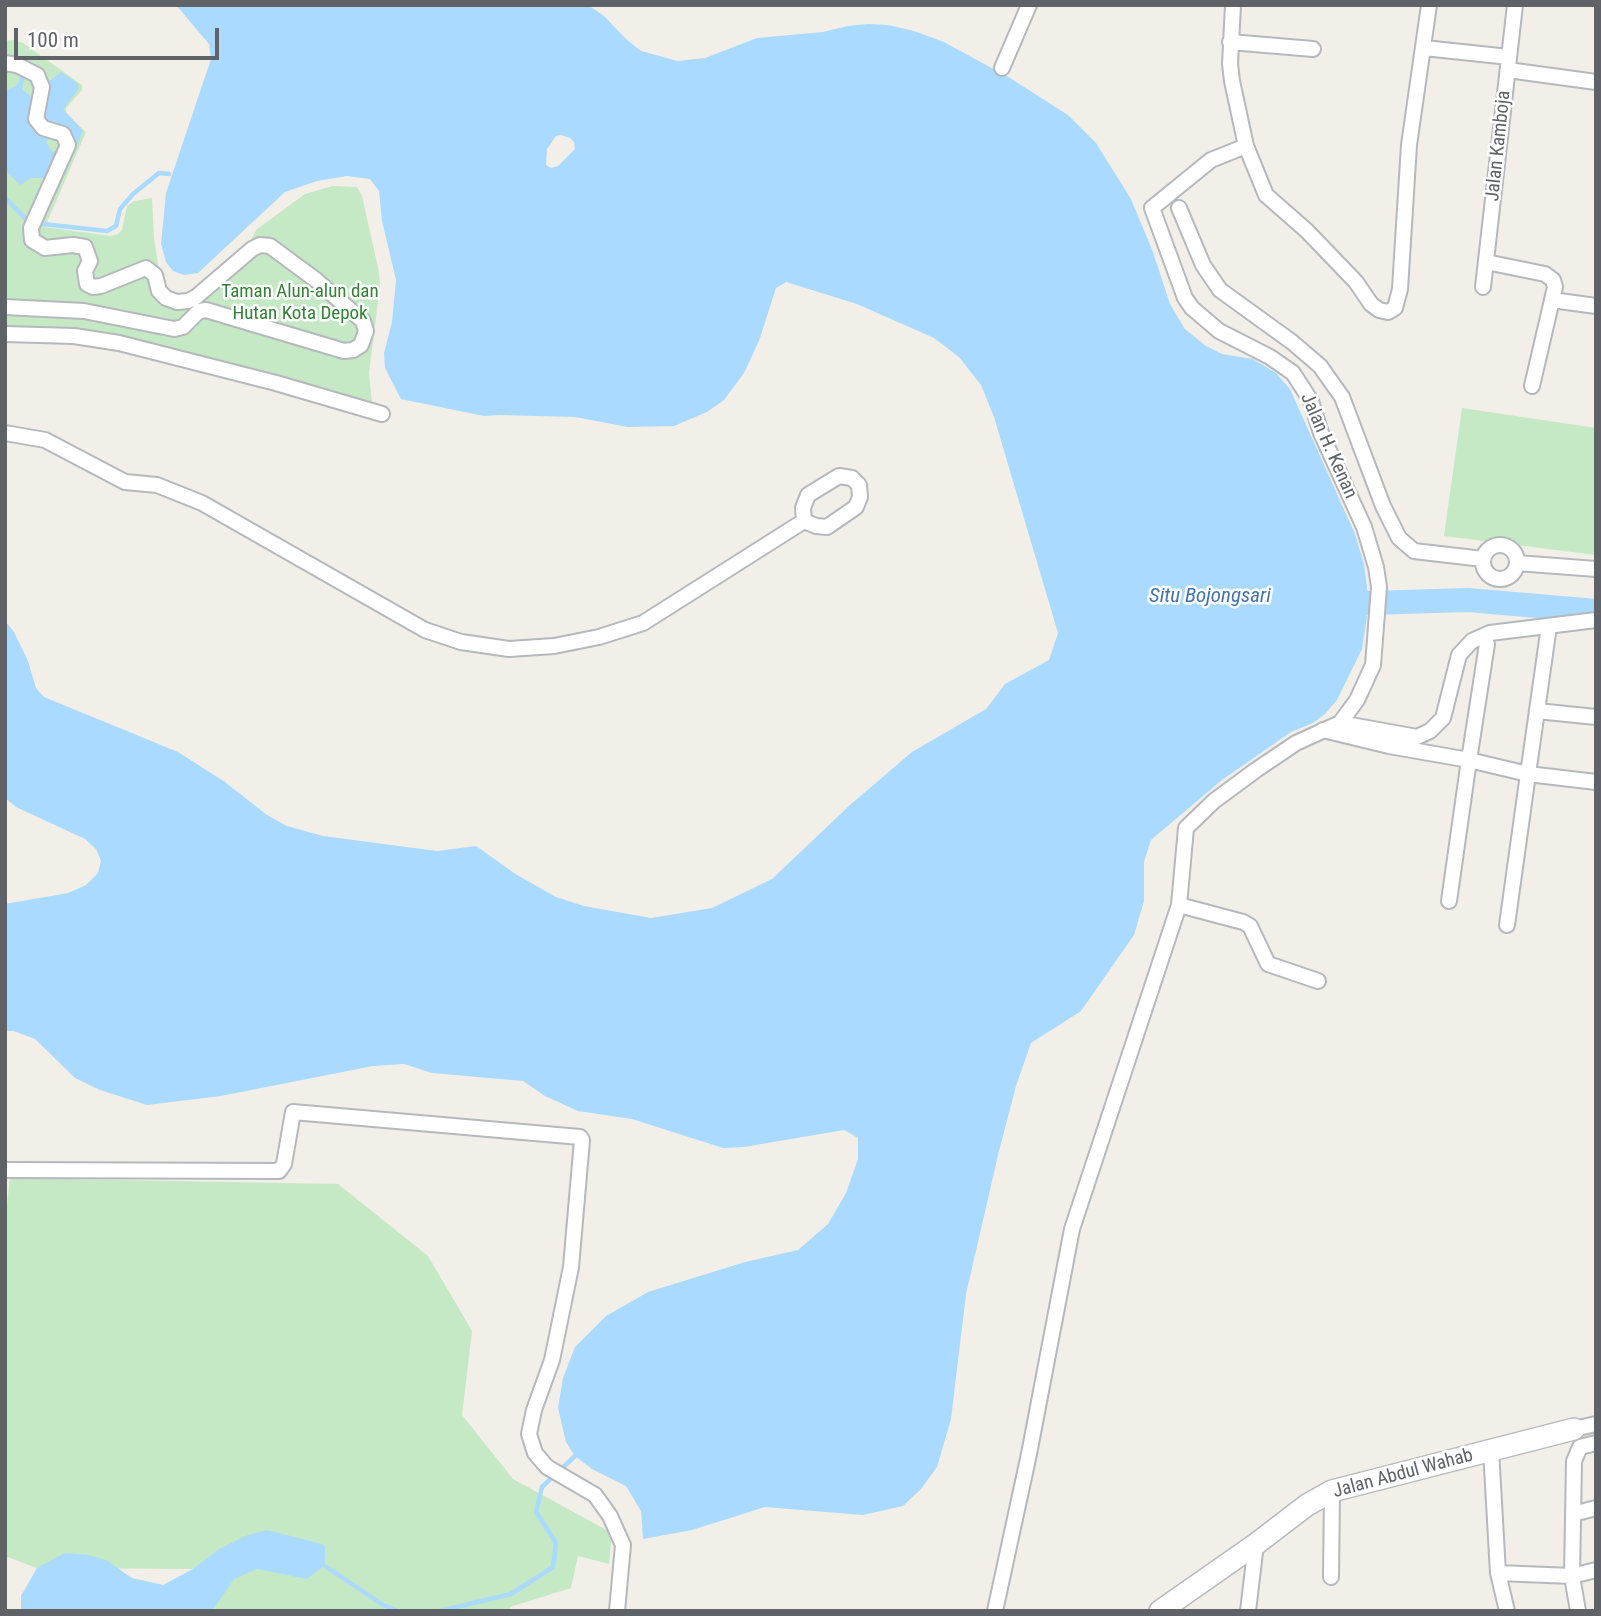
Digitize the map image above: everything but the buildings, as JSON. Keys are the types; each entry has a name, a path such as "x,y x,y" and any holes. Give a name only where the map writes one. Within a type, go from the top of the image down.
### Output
{"street":[{"path":"1002,68 1029,5"},
{"path":"1233,5 1230,42 1232,81 1246,146 1266,195 1307,231 1356,282 1374,307 1388,312 1393,311 1400,289 1406,172 1429,5"},
{"name":"Jalan Kamboja","path":"1483,287 1515,5"},
{"path":"1230,42 1313,49"},
{"path":"1424,48 1596,82"},
{"path":"5,63 17,65 37,75 42,86 36,112 39,124 43,128 58,131 66,138 68,145 31,228 32,240 44,248 72,244 85,247 90,261 85,271 87,284 93,287 101,286 146,268 155,275 159,290 166,298 177,302 188,301 252,249 260,245 270,246 316,280 363,321 365,338 362,345 344,351 206,310 199,312 183,327 174,330 84,311 5,307"},
{"name":"Jalan H. Kenan","path":"1246,146 1211,160 1152,208 1185,298 1192,308 1219,331 1270,357 1293,373 1311,401 1321,433 1364,527 1377,567 1377,634 1373,666 1357,700 1340,723"},
{"path":"1179,208 1203,265 1220,290 1292,342 1320,366 1342,397 1383,506 1399,538 1414,551 1483,559"},
{"path":"1486,262 1551,277 1555,287 1532,386"},
{"path":"1552,300 1596,306"},
{"path":"5,334 66,335 119,343 276,383 382,414"},
{"path":"5,433 45,440 78,456 109,476 125,482 157,485 202,503 425,629 461,642 509,649 554,646 599,637 643,623 804,521"},
{"path":"1502,545 1513,550 1517,563 1512,576 1496,579 1487,574 1483,559 1491,548 1502,545"},
{"path":"1517,563 1596,569"},
{"path":"995,1611 1072,1229 1179,905 1186,828 1205,809 1256,770 1296,743 1340,723 1416,737 1430,731 1443,718 1459,655 1472,641 1490,633 1596,620"},
{"path":"1507,925 1548,632"},
{"path":"1449,901 1487,644"},
{"path":"1537,711 1596,717"},
{"path":"1323,730 1528,774 1596,782"},
{"path":"1179,905 1243,922 1250,926 1268,964 1318,981"},
{"path":"5,1170 279,1171 284,1164 293,1112 580,1137 571,1267 552,1360 534,1410 529,1434 534,1453 547,1467 595,1495 610,1516 623,1545 617,1611"},
{"name":"Jalan Abdul Wahab","path":"1160,1611 1307,1505 1332,1492 1596,1424"},
{"path":"1578,1611 1572,1576 1576,1453 1580,1447 1596,1443"},
{"path":"1491,1450 1499,1573 1507,1611"},
{"path":"1331,1577 1332,1492"},
{"path":"1573,1514 1596,1508"},
{"path":"1248,1611 1256,1544"},
{"path":"1499,1573 1572,1576 1596,1570"}],"green space":[{"name":"Taman Alun-alun dan Hutan Kota Depok","path":"5,41 23,43 82,85 82,90 66,108 66,113 86,132 45,227 111,236 122,230 127,206 134,201 152,198 159,272 165,289 173,296 190,294 248,246 256,230 305,194 333,186 357,187 362,196 380,285 369,373 372,404 184,351 70,328 5,329"},
{"path":"1462,408 1596,428 1596,555 1444,536"},
{"path":"10,1178 338,1184 428,1256 472,1331 462,1415 513,1479 612,1533 609,1564 578,1556 571,1588 510,1607 510,1611 215,1611 193,1569 37,1568 5,1556 5,1222"}],"water":[{"name":"Situ Bojongsari","path":"176,5 588,5 604,16 641,51 678,61 705,58 757,38 823,32 848,26 888,25 914,31 944,42 1010,78 1068,115 1096,143 1131,199 1153,252 1170,304 1185,329 1206,346 1222,354 1253,359 1276,373 1290,389 1355,534 1364,564 1369,603 1362,649 1337,700 1325,714 1313,723 1291,732 1222,780 1151,840 1144,862 1144,901 1134,935 1081,1011 1031,1043 1016,1086 999,1151 966,1294 951,1419 937,1467 921,1489 903,1506 863,1515 765,1507 692,1530 643,1539 641,1511 626,1486 592,1469 575,1456 566,1442 558,1408 563,1378 575,1347 606,1316 648,1292 745,1262 798,1250 828,1224 846,1193 858,1159 858,1138 844,1130 744,1147 723,1148 632,1119 578,1111 545,1096 523,1081 432,1073 404,1064 373,1066 221,1096 147,1105 100,1090 75,1078 35,1039 14,1031 5,1031 5,904 68,893 86,885 98,873 101,861 96,849 85,839 16,807 5,798 5,621 14,632 28,661 36,688 44,697 178,752 225,782 267,815 287,826 323,836 437,851 476,846 517,875 556,897 584,906 651,918 712,908 772,879 850,805 912,752 986,709 1005,684 1049,660 1058,633 994,417 981,385 959,357 934,338 857,304 786,282 776,288 759,341 744,373 724,400 707,412 674,426 628,427 575,417 484,416 401,399 385,368 384,353 392,322 396,280 382,221 379,191 370,179 347,176 317,181 285,192 198,273 184,275 173,271 166,262 161,244 166,193 211,59 209,44","holes":["556,136 570,138 575,149 558,166 551,168 546,165 547,149"]},
{"path":"20,71 31,77 24,80 22,90 31,96 61,72 78,84 78,90 63,109 83,131 77,145 73,145 58,126 46,142 52,152 61,150 49,181 31,178 20,185 5,170 5,90 15,87 19,82"},
{"path":"267,1530 322,1544 325,1547 325,1565 307,1579 257,1569 234,1579 212,1611 21,1611 21,1596 37,1568 65,1553 106,1560 132,1578 163,1585 193,1569 219,1549 248,1535"}],"waterway":[{"path":"5,198 27,220 107,231 116,226 120,209 133,194 159,173 169,174"},
{"path":"1369,603 1468,600 1596,611"},
{"path":"440,1611 511,1594 553,1567 556,1543 536,1512 542,1487 575,1456"},
{"path":"322,1564 383,1605 398,1611"}]}
